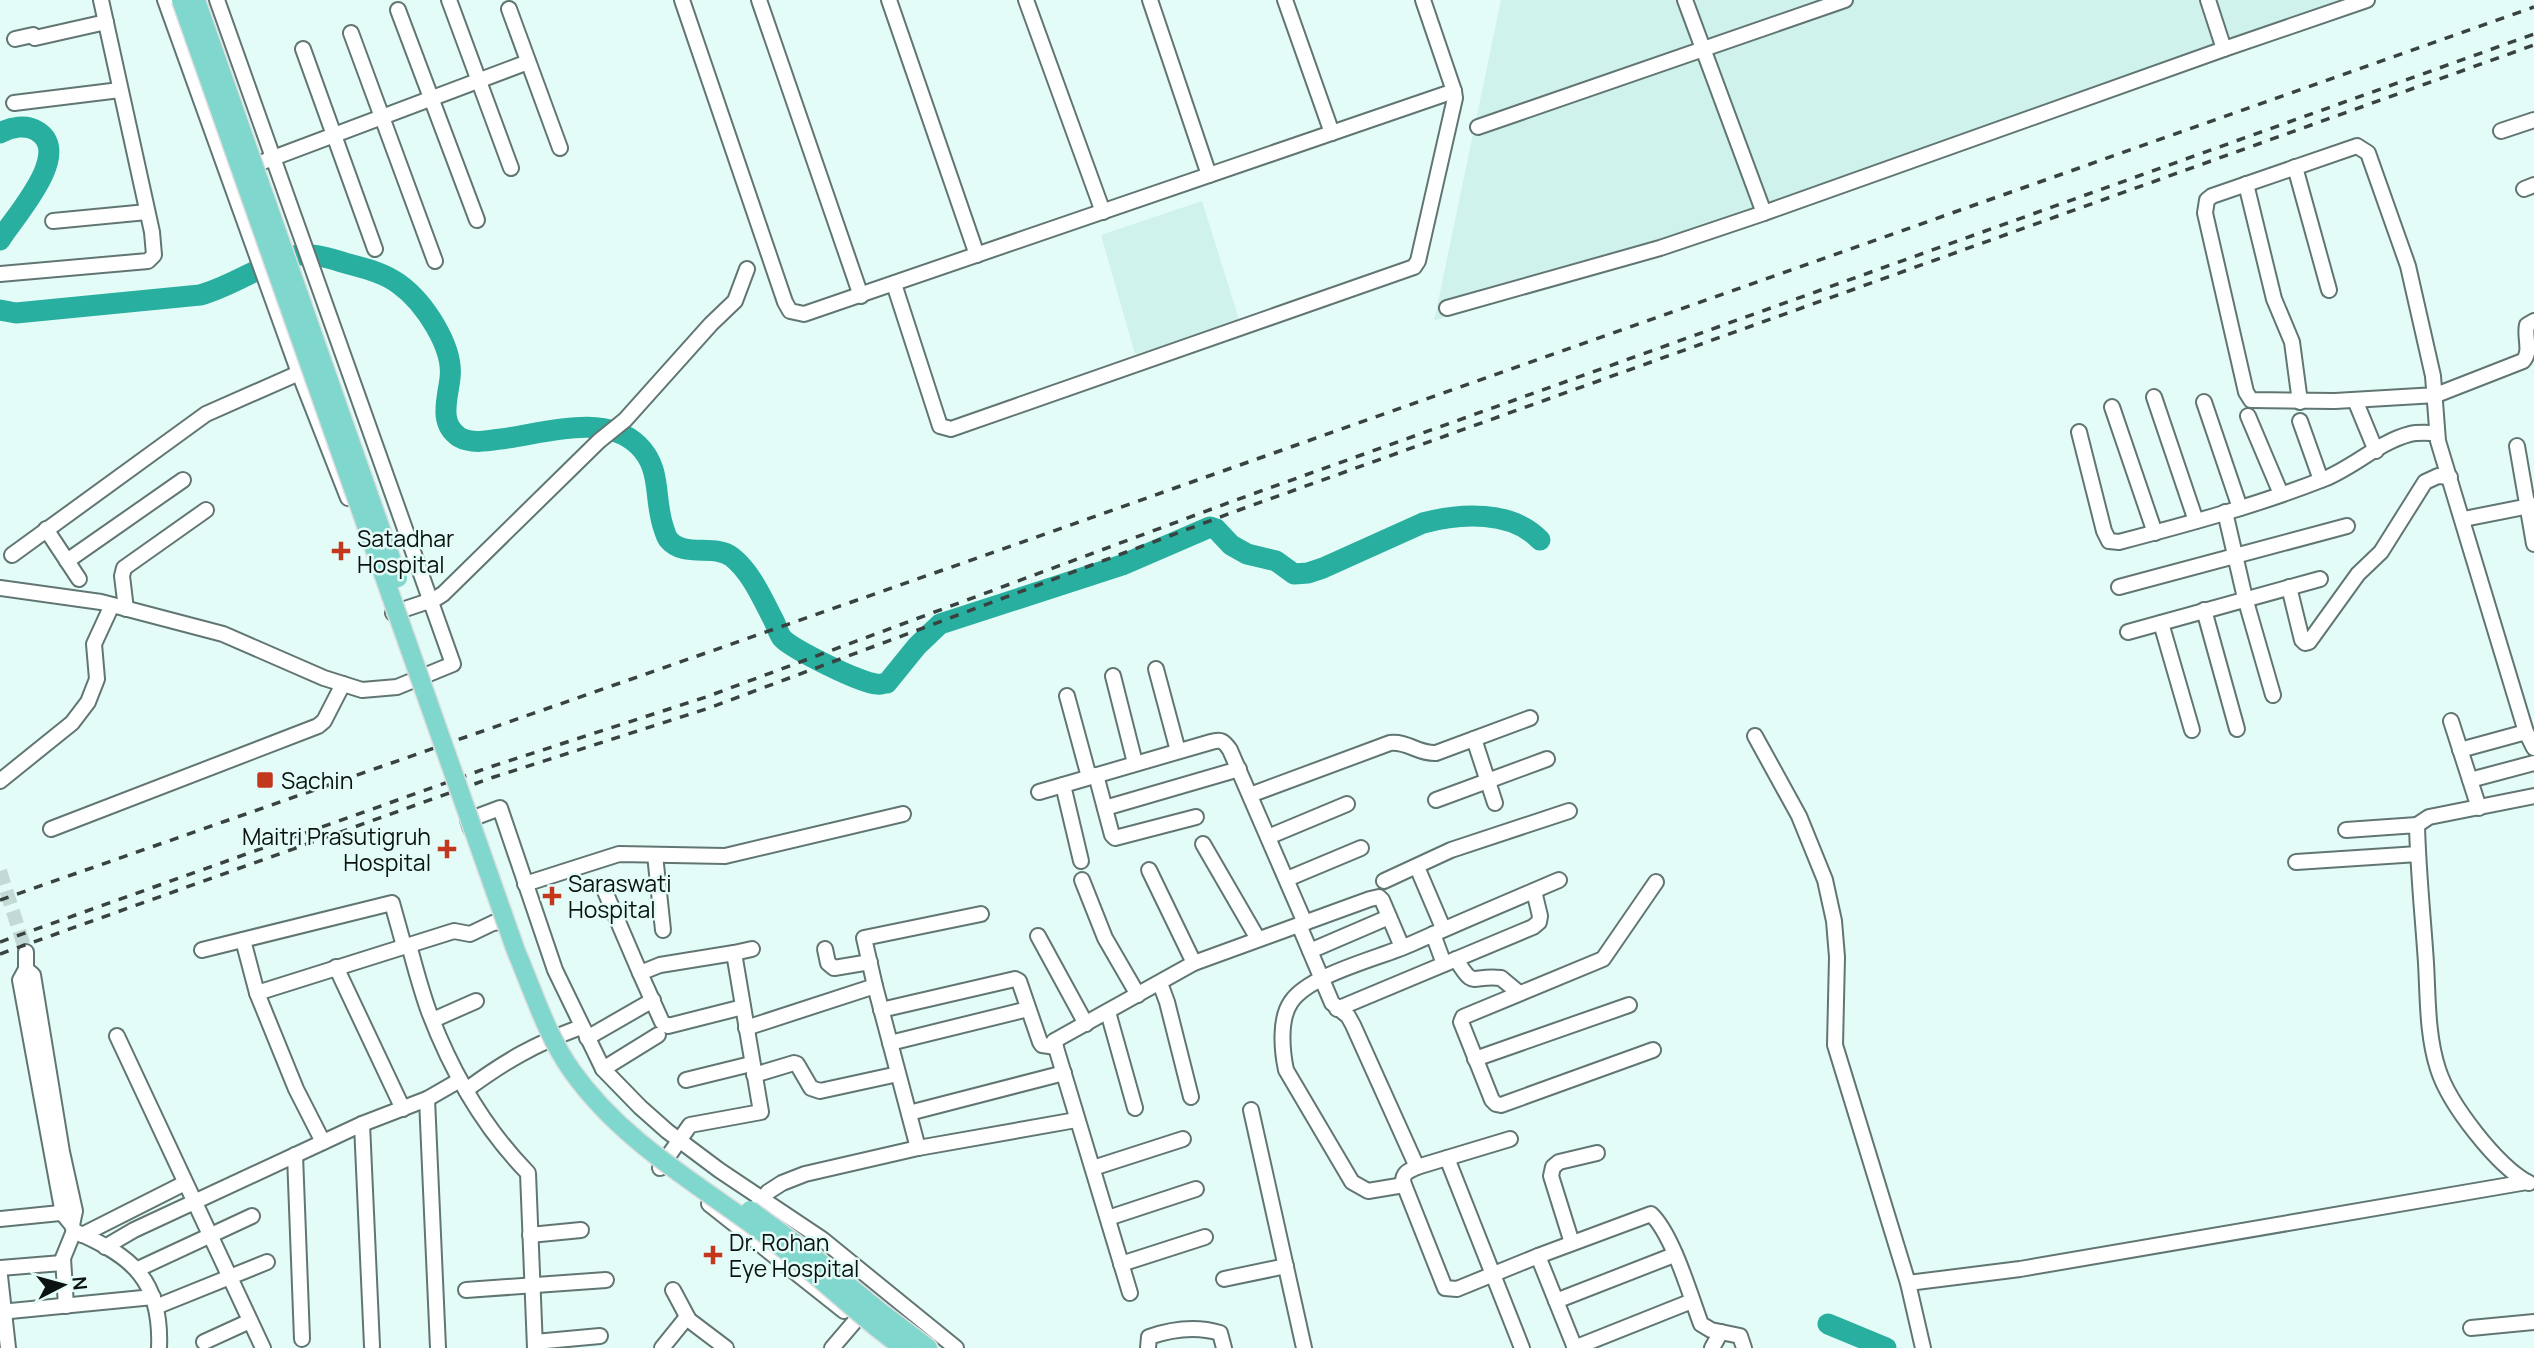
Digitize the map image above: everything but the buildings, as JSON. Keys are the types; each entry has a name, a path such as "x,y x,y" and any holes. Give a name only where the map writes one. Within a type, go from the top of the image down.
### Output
{"main road":[{"path":"181,0 516,951 546,1024 570,1068 588,1092 638,1142 668,1167 880,1321 928,1348"},
{"path":"196,0 535,970 568,1046 589,1079 630,1124 654,1145 773,1225 880,1321 903,1348"}],"street":[{"path":"0,274 148,261 153,255 147,212 100,0"},
{"path":"165,0 299,373 416,679"},
{"path":"0,588 119,607 223,634 324,678 362,690 397,687 453,664 217,0"},
{"path":"449,0 510,168"},
{"path":"682,0 785,302 790,311 804,314 1454,90"},
{"path":"759,0 861,296"},
{"path":"889,0 977,255"},
{"path":"1026,0 1102,212"},
{"path":"1150,0 1209,175"},
{"path":"1285,0 1332,132"},
{"path":"894,284 940,426 951,429 1415,267 1455,98 1423,0"},
{"path":"1685,0 1764,213"},
{"path":"1478,127 1844,0"},
{"path":"2208,0 2224,49"},
{"path":"1447,308 1660,248 2367,0"},
{"path":"509,9 560,148"},
{"path":"398,10 477,220"},
{"path":"15,39 33,35 34,38 106,22"},
{"path":"351,33 435,261"},
{"path":"303,49 375,249"},
{"path":"229,175 528,62"},
{"path":"14,103 120,90"},
{"path":"2501,131 2534,120"},
{"path":"2534,321 2527,326 2528,350 2523,361 2436,395 2355,400 2251,400 2246,392 2205,213 2207,200 2357,146 2368,153 2407,266 2436,395 2436,433 2526,732 2534,748"},
{"path":"2295,167 2329,290"},
{"path":"2246,184 2274,299 2292,342 2300,401"},
{"path":"53,221 147,212"},
{"path":"393,613 443,594 625,420 735,301 747,270"},
{"path":"12,555 206,414 299,373"},
{"path":"2154,397 2196,521"},
{"path":"2355,400 2376,451"},
{"path":"2204,402 2240,508"},
{"path":"2112,407 2155,533"},
{"path":"2248,416 2281,494"},
{"path":"2300,421 2321,480"},
{"path":"2079,432 2104,531 2109,541 2119,542 2240,508 2343,472 2394,440 2409,434 2436,433"},
{"path":"2517,446 2531,506 2534,544"},
{"path":"2289,587 2302,640 2309,642 2358,574 2381,552 2425,482 2438,476 2450,477"},
{"path":"67,561 183,480"},
{"path":"2464,519 2531,506"},
{"path":"0,781 72,723 88,702 97,679 94,643 119,607 124,568 206,510"},
{"path":"2225,512 2245,598 2273,695"},
{"path":"2119,587 2347,526"},
{"path":"46,529 79,579"},
{"path":"2128,632 2320,579"},
{"path":"2204,610 2237,729"},
{"path":"2161,623 2192,730"},
{"path":"1156,669 1178,751"},
{"path":"1113,676 1135,763"},
{"path":"51,829 318,726 324,721 343,684"},
{"path":"1066,696 1115,838 1196,817"},
{"path":"1250,795 1390,743 1400,742 1409,744 1420,752 1436,753 1530,718"},
{"path":"2451,721 2479,808"},
{"path":"2460,750 2526,732"},
{"path":"1755,736 1799,816 1825,880 1834,920 1837,957 1835,1045 1908,1283 1923,1348"},
{"path":"1475,739 1495,803"},
{"path":"1039,792 1178,751 1219,740 1225,742 1287,879 1310,951 1332,1003 1348,1016 1353,1025 1417,1167"},
{"path":"1436,800 1547,760"},
{"path":"2470,780 2534,763"},
{"path":"1105,808 1239,769"},
{"path":"1063,785 1081,861"},
{"path":"2346,831 2417,825 2429,817 2534,796"},
{"path":"1268,838 1347,804"},
{"path":"890,1348 611,1128 581,1094 546,1040 500,922 468,820 500,808 555,970 603,1069 640,1107 680,1141 822,1239 956,1348"},
{"path":"1384,881 1451,850 1569,811"},
{"path":"524,884 610,856 726,856 903,814"},
{"path":"2417,825 2433,1053 2463,1118 2512,1172 2530,1183"},
{"path":"1203,845 1258,939"},
{"path":"1287,879 1361,848"},
{"path":"2296,862 2418,854"},
{"path":"655,855 663,930"},
{"path":"1417,867 1450,961 1474,981 1501,978 1518,993"},
{"path":"1149,870 1195,963"},
{"path":"1082,880 1105,938 1138,995"},
{"path":"1404,1185 1368,1191 1352,1182 1286,1070 1283,1058 1284,1021 1292,1001 1321,978 1402,947 1559,880"},
{"path":"1653,1050 1502,1105 1492,1100 1462,1028 1463,1017 1603,959 1656,882"},
{"path":"604,889 662,1022 668,1026 743,1007"},
{"path":"1337,1009 1533,927 1539,922 1540,916 1534,891"},
{"path":"1130,1293 1054,1041 1195,963 1375,897 1382,900 1402,947"},
{"path":"202,950 392,902 433,1020 463,1085 512,1157 527,1173 535,1345 600,1336"},
{"path":"918,1148 864,938 981,914"},
{"path":"1310,951 1389,917"},
{"path":"257,993 454,930 470,934 500,922"},
{"path":"1038,936 1086,1024"},
{"path":"243,940 257,993 296,1089 323,1142"},
{"path":"640,973 660,965 752,949"},
{"path":"825,949 828,963 834,968 870,962"},
{"path":"26,952 26,969 33,975 54,1137 73,1223 62,1264 66,1306"},
{"path":"660,1168 690,1125 761,1112 734,953"},
{"path":"336,967 403,1109"},
{"path":"881,1010 1015,979 1019,981 1040,1042 1042,1045 1056,1047"},
{"path":"1160,984 1191,1097"},
{"path":"746,1028 875,986"},
{"path":"105,1247 134,1230 362,1124 463,1085 546,1040 584,1032 653,1000"},
{"path":"433,1020 475,1001"},
{"path":"1475,1059 1629,1004"},
{"path":"890,1043 1028,1009"},
{"path":"1108,1012 1135,1108"},
{"path":"603,1069 658,1035"},
{"path":"117,1036 263,1348"},
{"path":"686,1080 794,1063 811,1088 820,1091 898,1074"},
{"path":"909,1113 1064,1073"},
{"path":"427,1099 438,1348"},
{"path":"1251,1110 1304,1348"},
{"path":"742,1229 763,1198 782,1183 805,1174 918,1148 1076,1120"},
{"path":"362,1124 372,1346"},
{"path":"1093,1168 1183,1139"},
{"path":"1510,1139 1417,1167 1403,1176 1404,1185 1445,1288 1457,1289 1651,1214 1658,1221 1674,1255 1701,1324 1740,1336 1744,1348"},
{"path":"1572,1243 1551,1176 1553,1167 1559,1162 1597,1153"},
{"path":"295,1155 302,1339"},
{"path":"1447,1158 1522,1348"},
{"path":"1908,1283 2020,1269 2530,1183"},
{"path":"0,1219 73,1223 185,1184"},
{"path":"1108,1218 1196,1189"},
{"path":"138,1269 252,1216"},
{"path":"73,1223 138,1269 155,1302 159,1348"},
{"path":"530,1235 581,1230"},
{"path":"1122,1264 1205,1237"},
{"path":"1556,1301 1674,1255"},
{"path":"1538,1256 1575,1348 1692,1300"},
{"path":"2,1312 155,1302 267,1262"},
{"path":"0,1268 62,1264"},
{"path":"1224,1279 1286,1266"},
{"path":"0,1276 8,1348"},
{"path":"466,1290 606,1280"},
{"path":"673,1290 687,1317 722,1347"},
{"path":"662,1348 687,1317"},
{"path":"832,1348 856,1320"},
{"path":"204,1342 250,1321"},
{"path":"2471,1328 2534,1322"},
{"path":"1148,1348 1149,1337 1167,1331 1206,1329 1220,1333 1224,1348"},
{"path":"1712,1348 1721,1332"}],"shaded area":[{"path":"1501,0 2342,0 1434,321"},
{"path":"1202,201 1241,326 1135,354 1101,235"}],"waterway":[{"path":"0,133 18,127 33,129 47,141 49,154 38,185 0,240"},
{"path":"0,310 16,313 200,295 281,260 300,255 313,255 380,273 409,292 427,313 442,339 450,366 446,417 448,425 459,437 469,441 485,441 591,427 624,435 638,445 651,464 661,518 668,539 682,548 717,551 732,557 756,586 782,638 828,665 878,684 887,683 917,646 940,624 1122,565 1210,527 1216,529 1231,545 1247,554 1276,561 1294,574 1323,568 1423,523 1453,517 1485,516 1500,519 1515,523 1540,540"},
{"path":"1828,1324 1886,1348"}],"tunnel":[{"path":"0,871 26,952"}],"railway":[{"path":"0,900 963,563 2534,7"},
{"path":"0,942 490,767 706,697 1236,500 2534,34"},
{"path":"0,954 494,777 709,708 1239,510 2534,45"}],"place":[{"name":"Satadhar Hospital","path":"341,551"},
{"name":"Sachin","path":"265,780"},
{"name":"Maitri Prasutigruh Hospital","path":"447,849"},
{"name":"Saraswati Hospital","path":"552,896"},
{"name":"Dr. Rohan Eye Hospital","path":"713,1255"}]}
